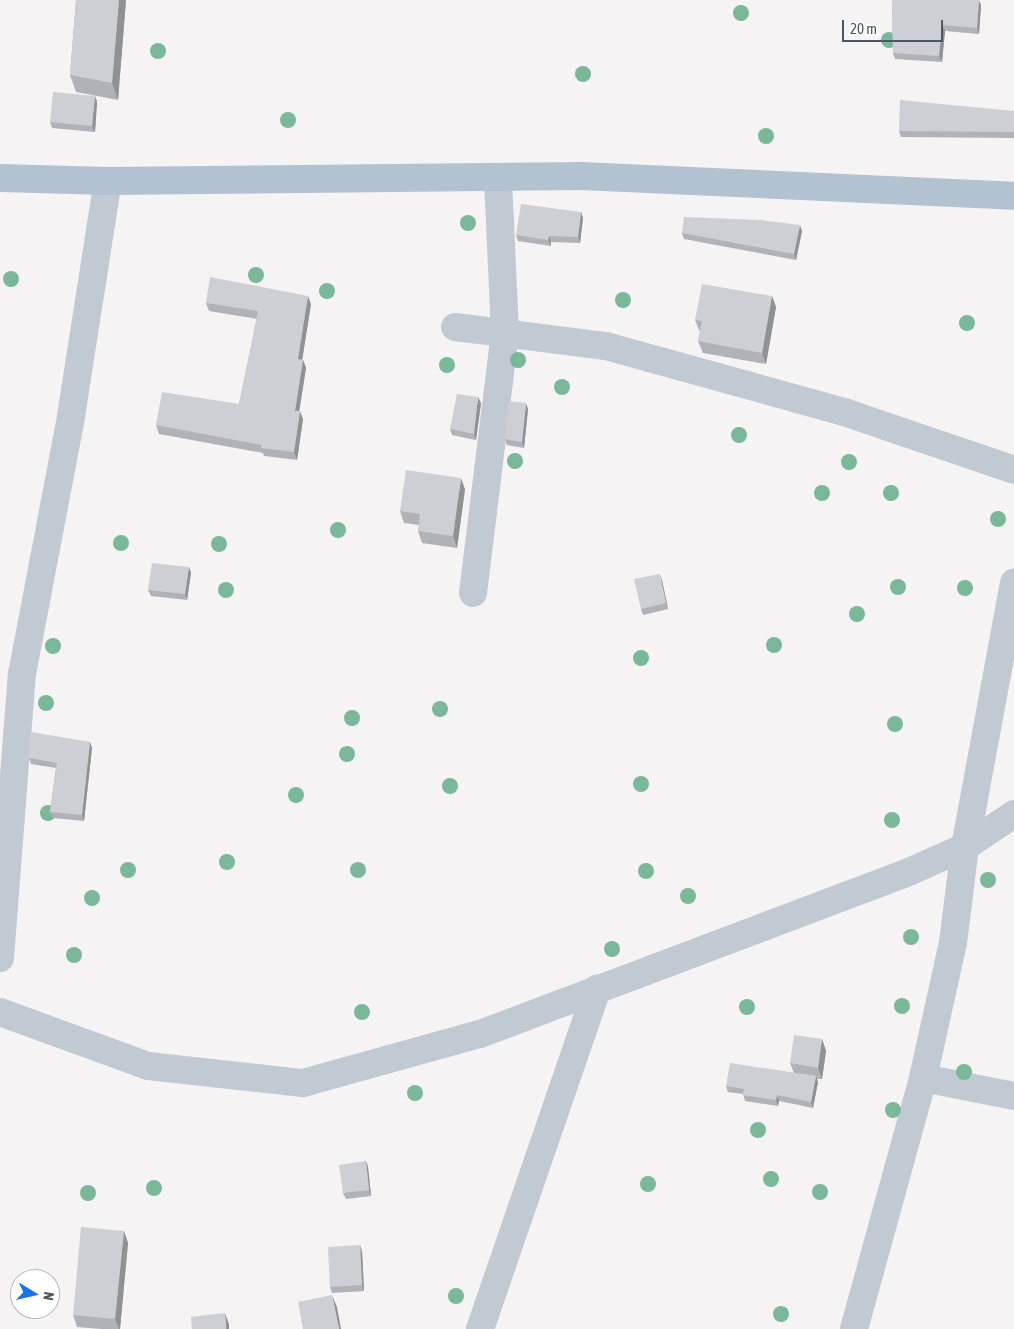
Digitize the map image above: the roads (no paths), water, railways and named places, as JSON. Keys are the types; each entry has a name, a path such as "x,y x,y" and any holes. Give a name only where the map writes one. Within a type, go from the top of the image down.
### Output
{"main road":[{"path":"0,178 108,181 581,176 1014,196"}],"street":[{"path":"473,593 504,333 498,177"},
{"path":"0,958 22,674 66,445 108,181"},
{"path":"455,327 606,346 847,413 1014,470"},
{"path":"854,1329 923,1078 953,943 965,847 1014,583"},
{"path":"0,1012 148,1066 303,1083 480,1034 911,871 965,847 1014,814"},
{"path":"480,1329 597,989"},
{"path":"923,1078 1014,1096"}]}
